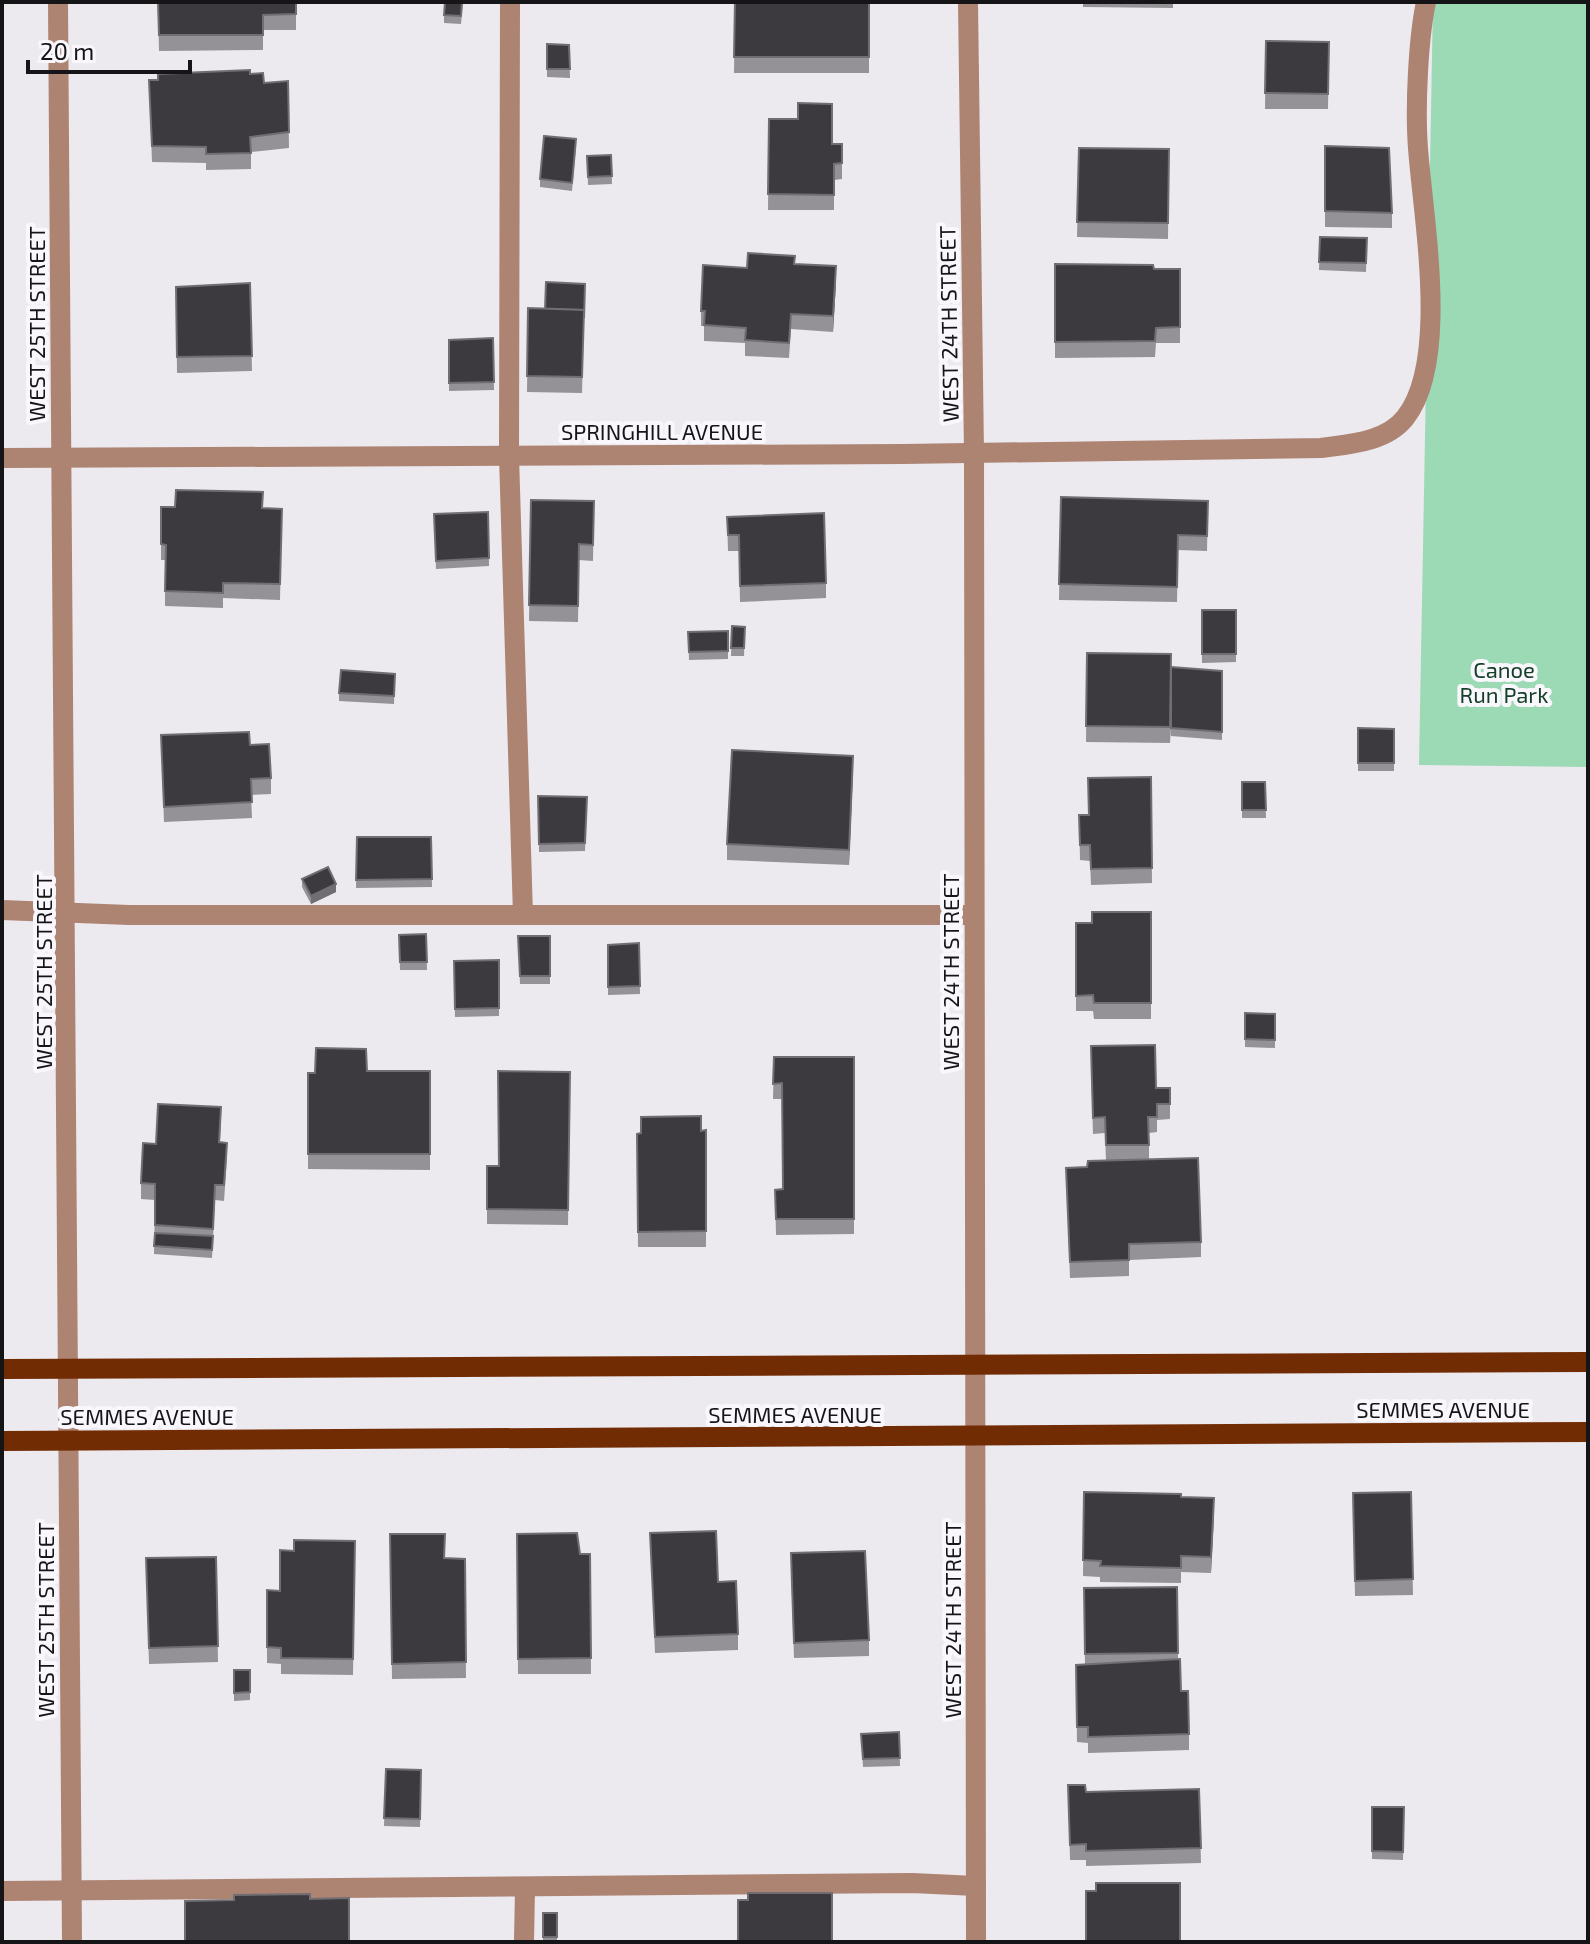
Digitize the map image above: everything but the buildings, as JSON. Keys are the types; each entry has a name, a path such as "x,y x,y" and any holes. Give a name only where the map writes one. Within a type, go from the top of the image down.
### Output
{"main road":[{"name":"SEMMES AVENUE","path":"2,1369 1588,1362"},
{"name":"SEMMES AVENUE","path":"2,1441 1588,1432"}],"street":[{"name":"WEST 25TH STREET","path":"58,2 60,457 67,914 72,1942"},
{"path":"510,2 509,456 523,915"},
{"name":"WEST 24TH STREET","path":"968,2 974,453 976,1942"},
{"name":"SPRINGHILL AVENUE","path":"2,458 974,453 1321,448 1363,442 1395,426 1418,397 1428,367 1425,229 1418,144 1426,2"},
{"path":"2,910 67,914 973,915"},
{"path":"2,1891 912,1883 976,1886"},
{"path":"524,1942 525,1888"}],"green space":[{"name":"Canoe Run Park","path":"1433,2 1588,2 1588,767 1419,765"}]}
